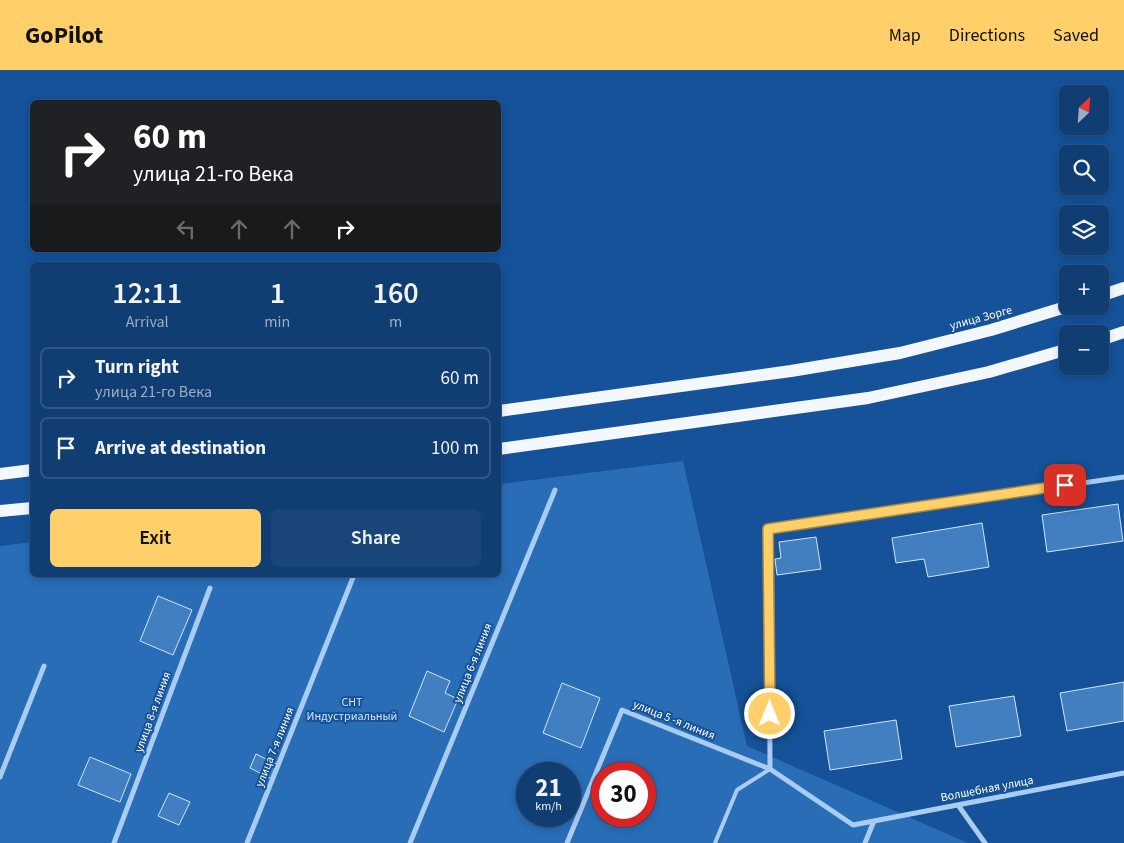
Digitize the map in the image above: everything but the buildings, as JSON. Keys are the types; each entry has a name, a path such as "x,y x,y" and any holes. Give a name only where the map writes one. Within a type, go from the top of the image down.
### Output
{"main road":[{"path":"1109,293 1124,288"},
{"name":"улица Зорге","path":"501,411 791,371 900,353 991,330 1059,309"},
{"path":"501,449 868,398 989,372 1059,352"},
{"path":"0,474 30,470"},
{"path":"0,511 30,508"}],"street":[{"path":"770,769 768,529 1124,477"},
{"name":"улица 6-я линия","path":"410,843 555,490"},
{"name":"улица 7-я линия","path":"247,843 353,577"},
{"name":"улица 8-я линия","path":"114,843 210,588"},
{"path":"0,777 44,666"},
{"name":"улица 5 -я линия","path":"567,843 622,710 770,769"},
{"name":"Волшебная улица","path":"770,769 853,825 1124,773"},
{"path":"958,805 985,843"},
{"path":"865,843 874,821"}],"lane":[{"path":"715,843 737,790 770,769"}],"green space":[{"name":"СНТ Индустриальный","path":"683,461 747,746 968,843 0,843 0,546 30,542 30,577 501,577 501,484"}],"route":[{"path":"770,714 768,529 1065,485"}]}
